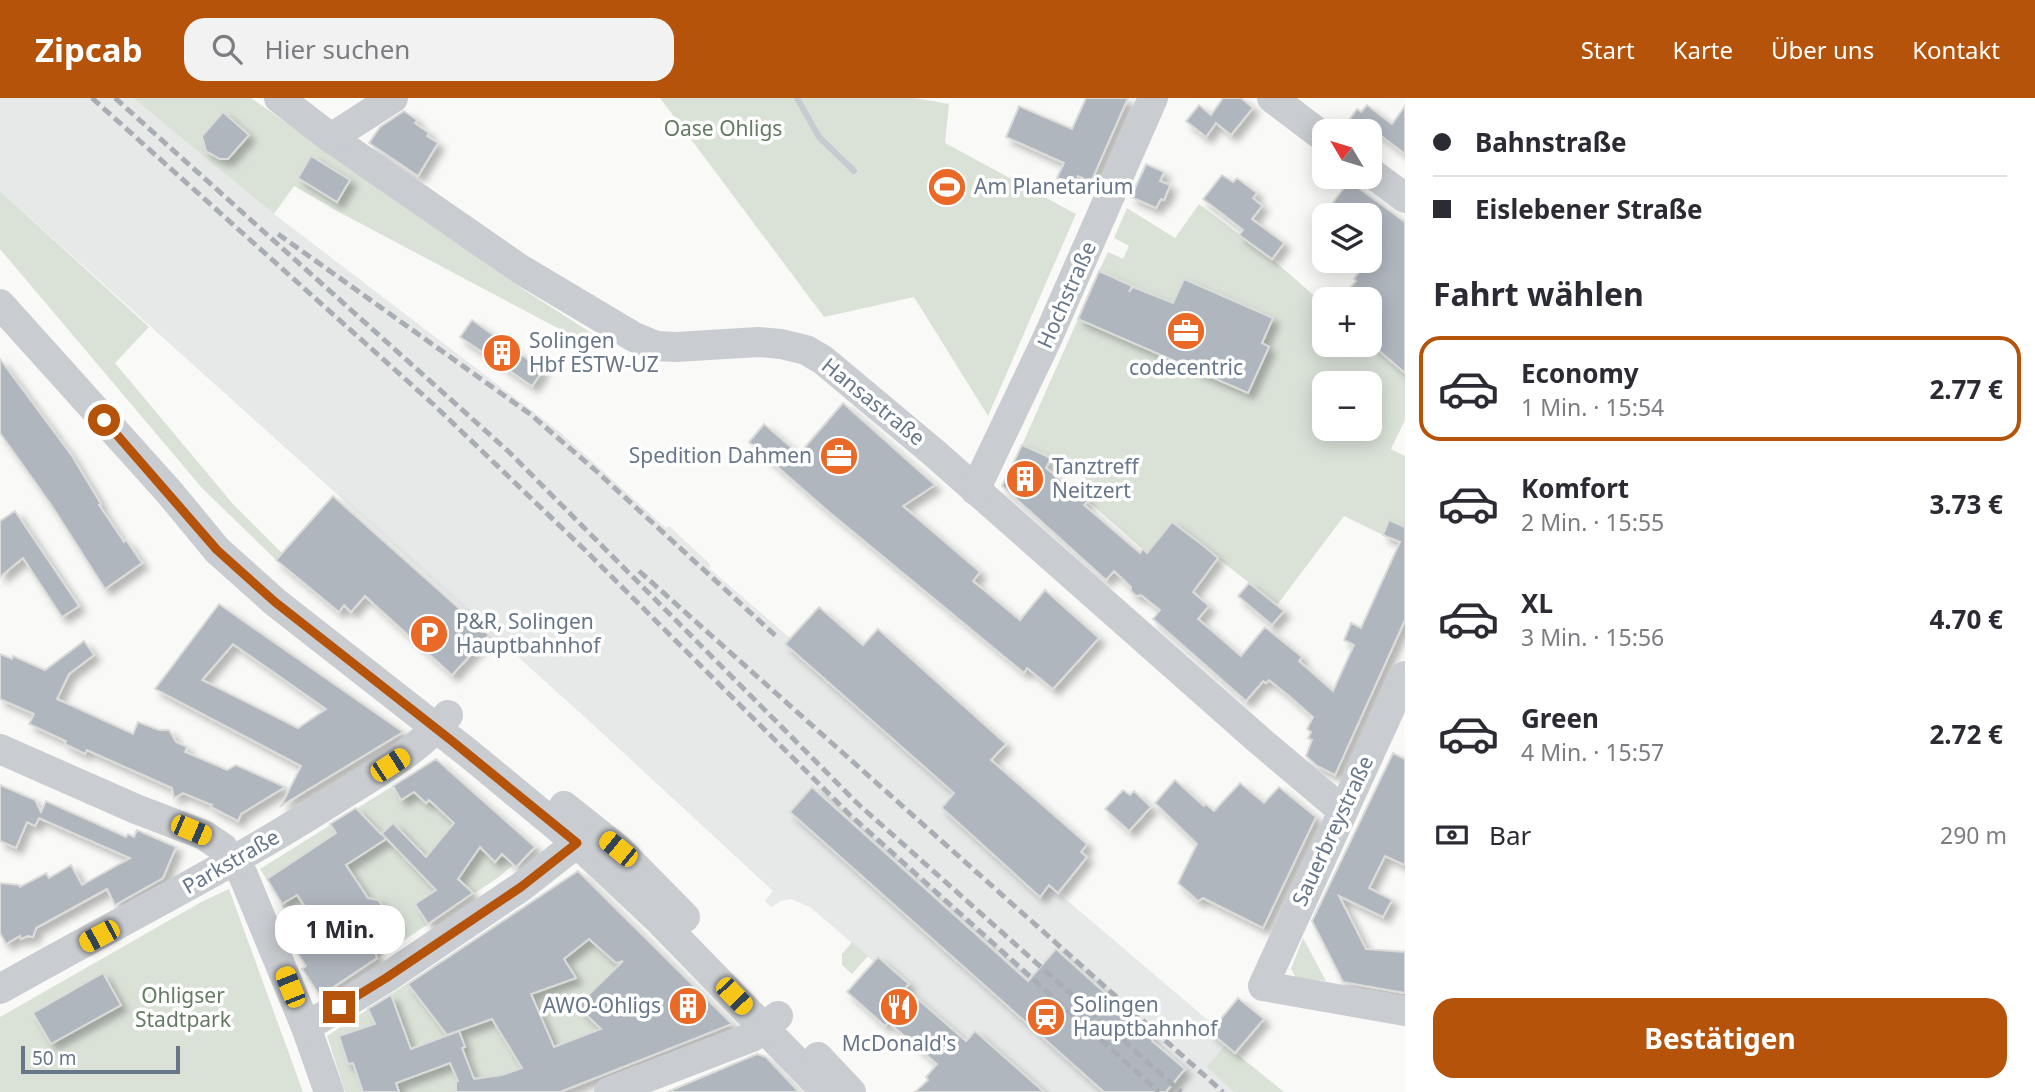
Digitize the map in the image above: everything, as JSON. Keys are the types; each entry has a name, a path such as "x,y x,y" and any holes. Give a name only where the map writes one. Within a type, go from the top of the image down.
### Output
{"street":[{"name":"Hansastraße","path":"279,98 331,138 520,269 634,337 656,346 676,347 759,342 781,344 806,350 842,374 1343,811"},
{"path":"331,138 394,98"},
{"name":"Hochstraße","path":"975,490 1047,339 1153,98"},
{"path":"1272,98 1312,128"},
{"path":"1382,181 1405,198"},
{"path":"0,304 170,493 314,618 443,722 618,849 772,1022 826,1092"},
{"name":"Sauerbreystraße","path":"1405,676 1263,986 1405,1011"},
{"path":"443,722 667,928 852,1092"},
{"name":"Parkstraße","path":"0,989 233,862 408,753 443,722"},
{"path":"0,749 136,809 204,835 223,848 243,875 306,1027 329,1092"},
{"path":"577,843 618,849"},
{"path":"306,1027 386,978 499,901 577,843"},
{"path":"609,1092 752,1037 772,1022"}],"shaded area":[{"path":"0,98 133,98 274,214 560,432 666,528 669,526 711,565 709,568 790,638 785,644 954,793 942,808 1040,896 1049,885 1215,1026 1210,1032 1284,1092 942,1092 926,1077 955,1043 966,1041 810,907 791,899 771,907 765,901 773,891 588,720 0,191"}],"green space":[{"path":"133,98 251,98 515,284 604,341 597,349 294,186 274,214"},
{"name":"Oase Ohligs","path":"660,98 915,98 949,104 945,143 1076,214 988,416 914,297 824,317"},
{"path":"0,191 149,327 115,363 233,504 282,553 276,560 202,488 0,249"},
{"path":"1199,204 1272,259 1312,294 1312,357 1382,357 1382,353 1405,373 1405,420 1391,449 1405,456 1405,527 1389,520 1383,535 1344,516 1277,605 1172,522 1147,553 1088,501 1098,489 1055,454 1051,458 1022,445 1078,319 1248,393 1269,347 1262,343 1273,318 1184,279 1173,303 1099,271 1108,252 1123,259 1129,246 1114,238 1127,208 1175,238"},
{"path":"436,759 535,847 516,867 513,865 320,996 306,978 302,969 306,966 298,954 302,951 290,932 281,902 260,869"},
{"path":"578,871 728,1019 727,1027 560,1092 345,1092 327,1036"},
{"name":"Ohligser Stadtpark","path":"229,889 303,1092 0,1092 0,1017 203,901"},
{"path":"1303,938 1326,981 1296,978 1291,969"},
{"path":"852,942 868,956 852,974 842,965 842,954"},
{"path":"1225,1045 1284,1092 1234,1092 1207,1067"}],"building":[{"path":"1086,98 1128,98 1091,182 1078,176 1074,185 1057,178 1064,163 1006,137 1019,106 1072,129"},
{"path":"1223,98 1241,98 1253,108 1231,135 1216,123 1206,137 1186,121 1199,105 1211,115"},
{"path":"1367,105 1392,124 1405,106 1405,154 1382,136 1382,119 1350,119 1357,109 1361,112"},
{"path":"404,111 429,133 427,136 438,143 418,176 369,143 380,127"},
{"path":"223,112 249,135 228,159 220,159 206,151 202,136"},
{"path":"311,156 350,180 337,202 298,178"},
{"path":"1146,164 1164,172 1160,181 1170,185 1164,200 1161,199 1156,208 1131,197"},
{"path":"1222,175 1233,182 1237,178 1257,193 1253,198 1262,206 1252,219 1284,243 1272,259 1239,235 1243,230 1203,199"},
{"path":"1343,189 1360,189 1379,203 1333,203"},
{"path":"1382,205 1405,222 1405,373 1382,353 1382,287 1351,287 1356,281 1354,279 1358,273 1382,273"},
{"name":"codecentric","path":"1099,271 1132,286 1129,292 1133,287 1173,303 1184,279 1273,318 1262,343 1269,347 1248,393 1078,319"},
{"name":"Solingen Hbf ESTW-UZ","path":"472,320 543,370 532,386 460,337"},
{"path":"0,359 72,456 101,504 99,505 142,563 105,589 52,506 0,433"},
{"path":"843,403 935,485 903,506 980,572 973,581 1020,620 1045,590 1099,638 1053,689 1027,668 1024,673 829,512 749,442 764,424 799,454"},
{"path":"1022,445 1051,458 1046,468 1088,501 1084,505 1140,553 1143,549 1147,553 1172,522 1205,547 1218,558 1193,592 1209,606 1198,619 1241,656 1265,627 1302,657 1299,661 1333,691 1354,645 1344,640 1351,623 1361,628 1400,542 1383,535 1389,520 1405,527 1405,620 1335,775 1317,766 1306,756 1312,740 1308,738 1311,732 1307,729 1313,717 1288,695 1269,680 1266,683 1263,681 1246,701 1153,619 1160,610 1141,595 1136,596 1131,587 1114,571 1106,580 1002,486"},
{"path":"333,496 489,635 452,675 365,596 351,612 344,605 339,612 276,560"},
{"path":"15,511 79,606 62,617 23,558 0,577 0,521"},
{"path":"1249,583 1284,611 1272,625 1238,596"},
{"path":"219,604 403,732 281,806 301,766 155,689","holes":["233,644 326,709 298,728 202,680"]},
{"path":"819,607 863,645 878,629 1006,744 991,760 1087,844 1081,852 1087,857 1058,893 1049,885 1040,897 942,808 954,793 785,644"},
{"path":"84,641 94,655 69,674 57,699 133,734 138,722 159,730 169,730 176,742 187,747 185,752 227,770 236,765 285,787 241,814 238,821 211,807 212,805 183,793 174,798 172,788 87,750 85,754 65,744 66,741 29,724 34,714 0,699 0,654 12,659 13,656 45,670"},
{"path":"1393,753 1405,759 1405,865 1385,856 1369,888 1392,900 1383,917 1339,896 1366,949 1405,952 1405,993 1343,982 1312,921"},
{"path":"436,759 535,847 516,867 502,854 495,862 480,847 458,879 473,893 428,924 415,904 436,890 382,834 386,839 346,865 368,898 378,900 397,925 375,941 368,933 377,958 320,996 302,969 306,966 298,954 302,952 294,940 317,924 297,895 282,904 267,879 336,833 330,824 356,808 381,834 393,823 426,857 454,823 429,800 426,803 414,792 401,800 393,786"},
{"path":"1175,780 1204,806 1206,804 1214,811 1240,783 1264,803 1279,787 1316,817 1263,928 1203,898 1198,901 1178,883 1197,844 1155,803"},
{"path":"0,785 35,800 41,812 46,801 126,837 128,834 134,837 137,830 176,847 163,878 115,905 107,889 36,928 33,937 21,939 20,936 6,944 0,933 0,883 20,887 46,873 49,878 71,865 82,885 130,858 39,818 35,826 27,822 16,848 0,841"},
{"path":"812,787 1028,981 1056,949 1185,1069 1166,1092 1104,1092 790,812"},
{"path":"1123,790 1130,795 1134,791 1151,807 1129,831 1105,809"},
{"path":"578,871 732,1024 560,1092 456,1092 458,1081 450,1063 396,1083 399,1092 363,1092 353,1063 348,1064 339,1036 375,1024 368,1009 391,995 411,1049 459,1031 465,1047 462,1048 474,1079 502,1075 522,1068 492,1019 447,1035 408,984","holes":["589,939 616,963 623,961 577,1006 601,1029 554,1047 531,994 576,978 564,959"]},
{"path":"878,957 909,984 905,988 966,1041 975,1031 1044,1092 915,1092 928,1080 926,1077 937,1064 888,1022 885,1026 847,992"},
{"path":"103,973 121,1005 51,1044 33,1013"},
{"path":"1238,998 1264,1019 1235,1053 1210,1032"},
{"path":"757,1054 766,1057 799,1092 667,1092"}],"waterway":[{"path":"797,98 819,137 854,171"}],"railway":[{"path":"92,98 433,404 586,551 849,814 1159,1092"},
{"path":"115,98 508,451 857,803 1181,1092"},
{"path":"278,234 530,414 778,638"},
{"path":"639,571 1223,1092"}],"place":[{"name":"Am Planetarium","path":"947,187"},
{"name":"codecentric","path":"1186,331"},
{"name":"Solingen Hbf ESTW-UZ","path":"502,353"},
{"name":"Spedition Dahmen","path":"839,456"},
{"name":"Tanztreff Neitzert","path":"1025,479"},
{"name":"P&R, Solingen Hauptbahnhof","path":"429,634"},
{"name":"AWO-Ohligs","path":"688,1006"},
{"name":"McDonald's","path":"899,1007"},
{"name":"Solingen Hauptbahnhof","path":"1046,1017"}],"route":[{"path":"104,420 217,550 275,602 577,843 521,887 339,1007"}]}
